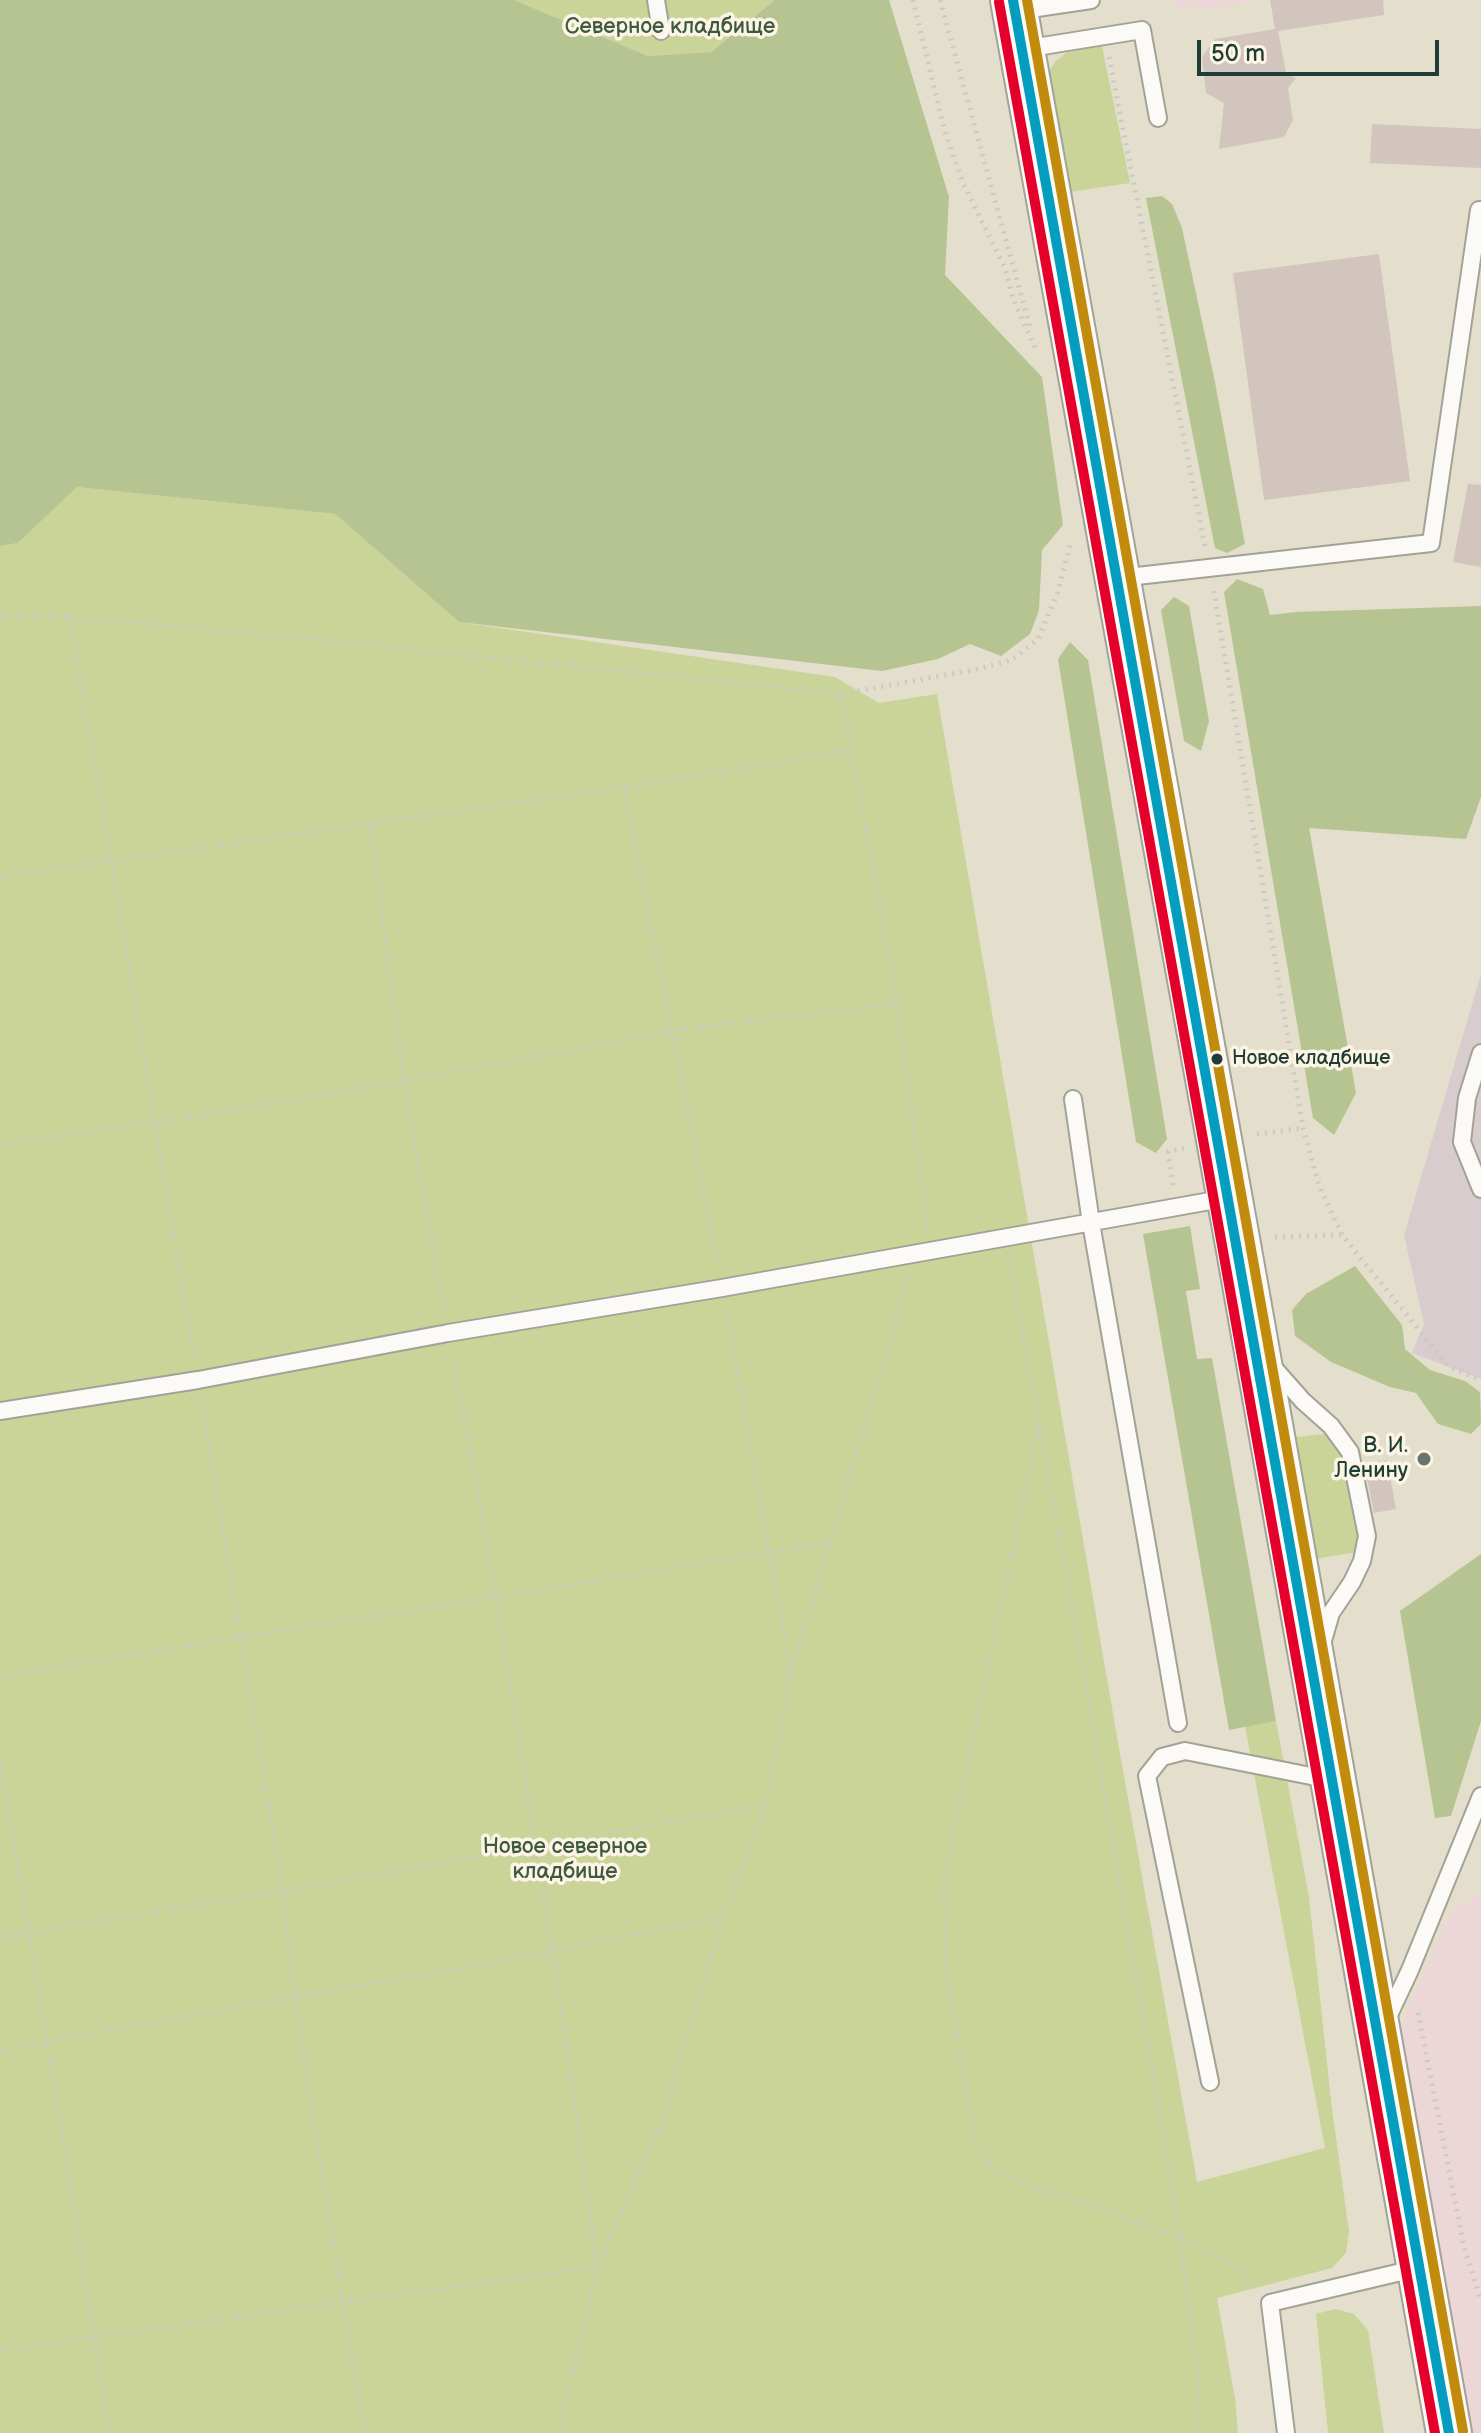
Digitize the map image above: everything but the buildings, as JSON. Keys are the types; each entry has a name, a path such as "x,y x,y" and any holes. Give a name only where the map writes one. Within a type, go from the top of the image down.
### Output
{"main road":[{"path":"1017,20 1449,2433"}],"lane":[{"path":"656,0 661,31"},
{"path":"1017,20 1091,0"},
{"path":"1017,20 1104,36 1142,30 1158,118"},
{"path":"1118,578 1431,543 1479,210"},
{"path":"1481,1053 1467,1098 1462,1142 1481,1189"},
{"path":"1073,1099 1091,1223 1178,1723"},
{"path":"0,1411 198,1380 448,1333 1006,1238 1030,1231 1091,1223 1233,1218"},
{"path":"1254,1341 1303,1401 1331,1426 1350,1452 1367,1536 1362,1561 1331,1613 1313,1677"},
{"path":"1210,2082 1147,1776 1162,1757 1185,1751 1332,1781"},
{"path":"1378,2036 1410,1970 1481,1796"},
{"path":"1286,2433 1270,2303 1419,2268"}],"path":[{"path":"913,0 945,132 963,183 1005,268 1013,299 1037,351 940,0"},
{"path":"1104,36 1209,566 1303,1128 1319,1185 1342,1235 1449,1367 1481,1380"},
{"path":"0,615 70,617 354,643 842,694 1012,660 1038,639 1057,594 1071,544 1070,530"},
{"path":"70,617 242,1637 283,1891 294,1996 364,2433"},
{"path":"559,2433 597,2267 663,2119 722,1918 766,1805 791,1672 924,1252 897,1004 842,694"},
{"path":"0,877 624,787 853,750"},
{"path":"624,787 674,1030 791,1672"},
{"path":"370,823 404,1081 496,1596 553,1951 597,2267"},
{"path":"0,1144 155,1123 404,1081 674,1030 897,1004"},
{"path":"1233,1218 1342,1235"},
{"path":"1006,1238 1180,2237 1199,2383 1195,2433"},
{"path":"1039,1422 944,1878 946,1965 975,2143 999,2174 1180,2237 1223,2258 1270,2303"},
{"path":"0,1676 830,1543"},
{"path":"0,1754 110,2433"},
{"path":"0,1937 283,1891 766,1805"},
{"path":"0,2050 722,1918"},
{"path":"1410,1970 1464,2247 1481,2301"},
{"path":"0,2350 597,2267"}],"shaded area":[{"path":"1172,0 1258,0 1196,11 1195,5 1174,9"},
{"path":"1481,974 1481,1379 1412,1353 1424,1324 1404,1235"},
{"path":"1481,1891 1481,2433 1458,2433 1396,2039 1448,1916"}],"green space":[{"path":"0,0 514,0 648,56 711,52 775,0 889,0 949,197 945,275 1042,377 1063,525 1042,550 1039,610 1030,634 1001,656 970,644 938,659 882,671 459,622 335,514 77,487 18,543 0,546"},
{"name":"Северное кладбище","path":"514,0 775,0 711,52 648,56"},
{"path":"1102,46 1130,183 1070,192 1049,72 1067,52"},
{"path":"1162,196 1172,204 1182,228 1245,544 1227,553 1215,548 1146,198"},
{"name":"Новое северное кладбище","path":"77,487 335,514 459,622 835,677 879,703 937,694 1197,2182 1325,2148 1245,1726 1276,1721 1309,1897 1349,2231 1346,2253 1332,2268 1217,2298 1235,2398 1238,2433 0,2433 0,546 18,543"},
{"path":"1237,579 1263,589 1270,615 1481,606 1481,797 1466,839 1309,828 1356,1093 1334,1135 1313,1118 1224,592"},
{"path":"1174,597 1189,606 1209,721 1201,751 1184,741 1161,610"},
{"path":"1070,642 1088,660 1167,1139 1156,1153 1136,1142 1058,659"},
{"path":"1190,1226 1200,1289 1186,1291 1197,1359 1212,1358 1276,1721 1229,1730 1143,1234"},
{"path":"1355,1266 1402,1325 1405,1349 1430,1370 1465,1381 1480,1392 1481,1424 1471,1434 1438,1424 1416,1393 1390,1387 1331,1362 1295,1336 1292,1310 1306,1294"},
{"path":"1332,1433 1346,1451 1359,1528 1357,1552 1315,1559 1296,1437"},
{"path":"1481,1554 1481,1721 1451,1816 1435,1818 1400,1611"},
{"path":"1335,2309 1354,2314 1368,2330 1384,2433 1328,2433 1316,2314"}],"transit line":[{"path":"1013,0 1449,2433"},
{"path":"1027,0 1463,2431"},
{"path":"999,2 1435,2433"}],"place":[{"name":"Новое кладбище","path":"1217,1059"},
{"name":"В. И. Ленину","path":"1424,1459"}]}
